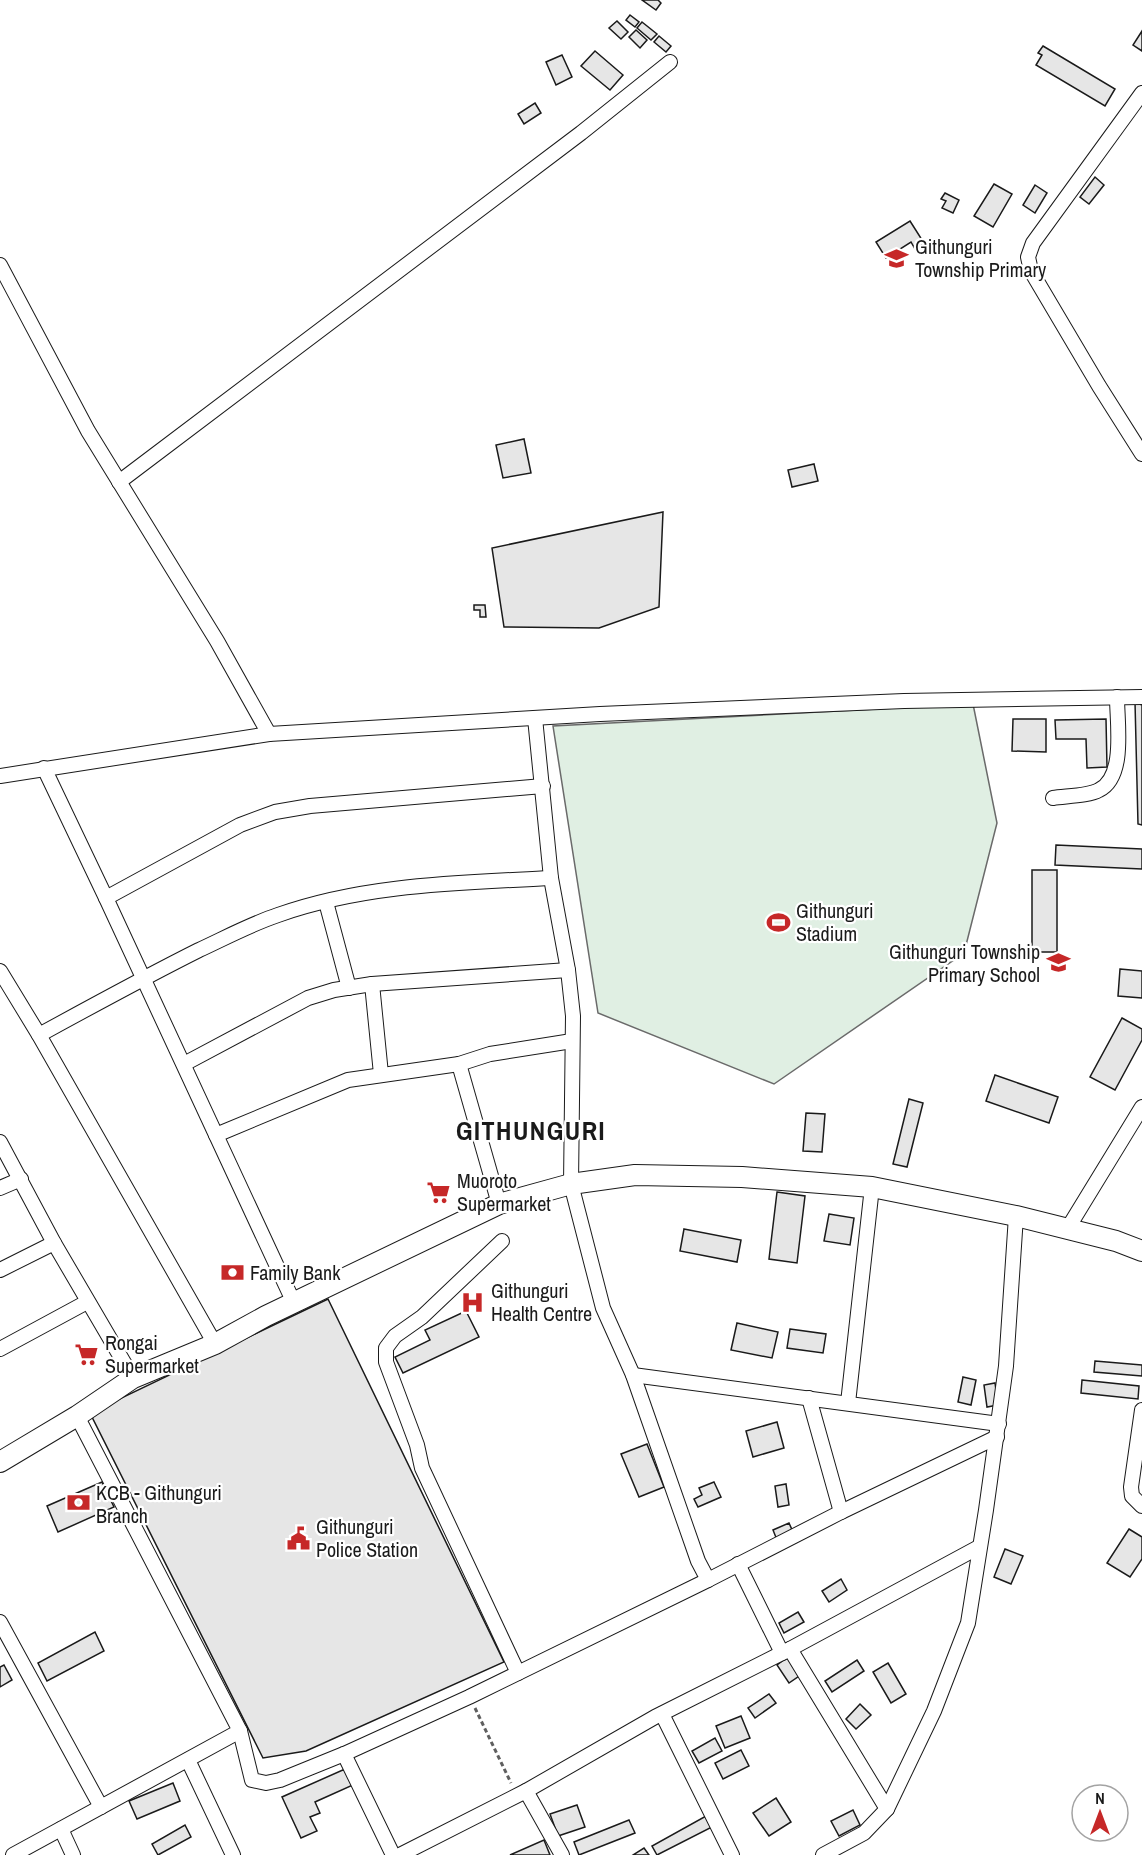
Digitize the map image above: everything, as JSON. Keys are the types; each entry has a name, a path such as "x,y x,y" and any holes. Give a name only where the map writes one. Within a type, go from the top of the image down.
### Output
{"main road":[{"path":"0,1462 133,1378 215,1344 294,1303 499,1204 571,1184 635,1175 742,1177 872,1187 1068,1228 1116,1241 1142,1251"}],"street":[{"path":"119,482 581,133 670,62"},
{"path":"1142,93 1033,243 1028,257 1031,271 1093,377 1142,454"},
{"path":"0,265 88,431 217,641 269,734"},
{"path":"1053,798 1099,791 1112,781 1117,767 1117,697"},
{"path":"0,776 269,734 535,718 904,701 1142,697"},
{"path":"535,718 551,878 568,970 573,1016 571,1184 603,1308 633,1375 698,1561 708,1580"},
{"path":"44,768 294,1303"},
{"path":"106,898 240,825 275,812 310,806 543,786"},
{"path":"39,1035 143,978 278,914 398,888 551,878"},
{"path":"326,902 349,988"},
{"path":"184,1064 308,998 372,984 568,970"},
{"path":"0,971 39,1035 215,1344"},
{"path":"372,984 381,1074"},
{"path":"216,1135 348,1080 459,1064 490,1054 572,1041"},
{"path":"459,1064 499,1204"},
{"path":"1068,1228 1142,1107"},
{"path":"0,1142 87,1302 133,1378"},
{"path":"0,1188 21,1179"},
{"path":"848,1403 872,1187"},
{"path":"822,1855 864,1833 887,1809 934,1712 968,1623 1006,1366 1016,1216"},
{"path":"502,1241 422,1317 395,1336 386,1348 386,1362 417,1445 422,1468 518,1673"},
{"path":"0,1270 54,1243"},
{"path":"0,1349 87,1302"},
{"path":"633,1375 848,1403 998,1431"},
{"path":"808,1398 841,1512"},
{"path":"1142,1410 1131,1487 1132,1496 1142,1506"},
{"path":"76,1416 240,1731 252,1780 266,1782 280,1780 344,1754 469,1697 708,1580 998,1431"},
{"path":"400,1855 521,1793 662,1714 786,1651 979,1547"},
{"path":"738,1564 786,1651 887,1809"},
{"path":"0,1622 101,1807"},
{"path":"662,1714 732,1855"},
{"path":"13,1855 240,1731"},
{"path":"344,1754 393,1855"},
{"path":"188,1760 233,1855"},
{"path":"521,1793 562,1855"},
{"path":"61,1829 73,1855"}],"path":[{"path":"469,1697 521,1793"}],"green space":[{"name":"Githunguri Stadium","path":"973,704 997,823 964,953 774,1084 598,1013 553,726"}],"building":[{"path":"642,0 658,0 661,3 656,10"},
{"path":"630,15 639,22 635,27 626,20"},
{"path":"617,21 628,32 621,39 609,28"},
{"path":"642,22 657,34 651,40 637,28"},
{"path":"636,30 647,40 640,48 629,37"},
{"path":"1142,31 1142,51 1133,45"},
{"path":"659,36 671,46 666,52 654,42"},
{"path":"1043,46 1115,89 1105,106 1036,65 1042,55 1038,53"},
{"path":"595,51 623,75 610,90 581,66"},
{"path":"562,55 572,77 556,85 546,62"},
{"path":"535,103 541,113 524,124 518,114"},
{"path":"1095,177 1104,185 1089,204 1080,197"},
{"path":"994,184 1012,194 993,227 974,216"},
{"path":"1035,185 1047,193 1035,213 1023,205"},
{"path":"945,193 959,200 953,213 942,208 946,201 941,199"},
{"path":"910,221 924,243 915,249 911,242 886,258 876,242"},
{"path":"524,439 531,473 503,478 496,445"},
{"path":"814,464 818,481 792,487 788,470"},
{"path":"663,512 659,607 599,628 504,627 492,548"},
{"path":"474,605 485,605 486,617 480,617 480,610 474,610"},
{"path":"1135,702 1142,705 1142,825 1138,824"},
{"path":"1013,719 1046,719 1046,752 1012,751"},
{"path":"1106,719 1107,767 1087,768 1086,739 1056,739 1055,720"},
{"path":"1056,845 1142,849 1142,869 1055,865"},
{"path":"1032,870 1057,870 1057,952 1032,952"},
{"path":"1120,969 1142,971 1142,998 1118,996"},
{"path":"1122,1018 1142,1029 1142,1040 1115,1090 1090,1077"},
{"path":"995,1075 1058,1097 1049,1123 986,1101"},
{"path":"909,1099 923,1103 907,1167 893,1164"},
{"path":"806,1113 825,1114 822,1152 803,1151"},
{"path":"777,1192 805,1196 797,1263 769,1259"},
{"path":"829,1214 854,1218 850,1245 824,1241"},
{"path":"684,1229 741,1240 737,1262 680,1251"},
{"name":"Githunguri Police Station","path":"328,1299 504,1662 306,1751 263,1758 90,1413"},
{"path":"466,1311 479,1337 403,1373 395,1357 430,1340 425,1330"},
{"path":"737,1323 778,1332 772,1358 731,1350"},
{"path":"790,1329 826,1334 823,1353 787,1348"},
{"path":"1095,1361 1142,1365 1142,1376 1094,1372"},
{"path":"963,1377 976,1380 971,1405 958,1402"},
{"path":"1082,1380 1139,1386 1138,1399 1081,1393"},
{"path":"995,1383 998,1405 987,1407 984,1385"},
{"path":"777,1422 784,1448 753,1457 746,1431"},
{"path":"647,1444 664,1487 639,1497 621,1454"},
{"path":"102,1482 114,1507 58,1532 47,1506"},
{"path":"714,1482 721,1497 698,1507 694,1499 702,1495 699,1488"},
{"path":"786,1484 789,1505 778,1507 775,1486"},
{"path":"789,1523 793,1532 777,1540 773,1530"},
{"path":"1129,1529 1142,1537 1142,1559 1130,1577 1107,1563"},
{"path":"1005,1549 1023,1556 1011,1584 994,1577"},
{"path":"841,1579 847,1590 829,1602 822,1591"},
{"path":"798,1612 804,1622 784,1633 779,1623"},
{"path":"95,1632 104,1651 47,1681 38,1663"},
{"path":"789,1656 802,1674 789,1683 777,1665"},
{"path":"857,1660 864,1671 832,1692 825,1681"},
{"path":"888,1663 906,1694 891,1703 873,1672"},
{"path":"4,1665 12,1680 0,1687 0,1667"},
{"path":"769,1694 776,1703 755,1718 748,1708"},
{"path":"860,1704 871,1715 856,1729 846,1719"},
{"path":"741,1716 750,1738 725,1748 716,1726"},
{"path":"715,1738 722,1751 699,1763 692,1751"},
{"path":"741,1750 749,1766 723,1779 715,1763"},
{"path":"345,1769 353,1785 315,1802 320,1813 310,1817 317,1831 301,1838 282,1797"},
{"path":"173,1783 180,1801 137,1819 129,1801"},
{"path":"776,1798 791,1822 769,1836 753,1813"},
{"path":"577,1805 585,1827 558,1836 550,1814"},
{"path":"853,1810 860,1825 839,1836 831,1821"},
{"path":"706,1816 712,1827 657,1855 652,1846"},
{"path":"629,1820 635,1833 579,1855 574,1842"},
{"path":"185,1825 191,1837 158,1855 152,1844"},
{"path":"544,1840 550,1855 510,1855"},
{"path":"644,1848 649,1855 633,1855"}],"place":[{"name":"Githunguri Township Primary","path":"897,258"},
{"name":"Githunguri Stadium","path":"778,922"},
{"name":"Githunguri Township Primary School","path":"1058,962"},
{"name":"Muoroto Supermarket","path":"439,1192"},
{"name":"Family Bank","path":"232,1272"},
{"name":"Githunguri Health Centre","path":"473,1302"},
{"name":"Rongai Supermarket","path":"87,1354"},
{"name":"KCB - Githunguri Branch","path":"78,1503"},
{"name":"Githunguri Police Station","path":"298,1538"}],"district":[{"name":"GITHUNGURI","path":"531,1130"}]}
